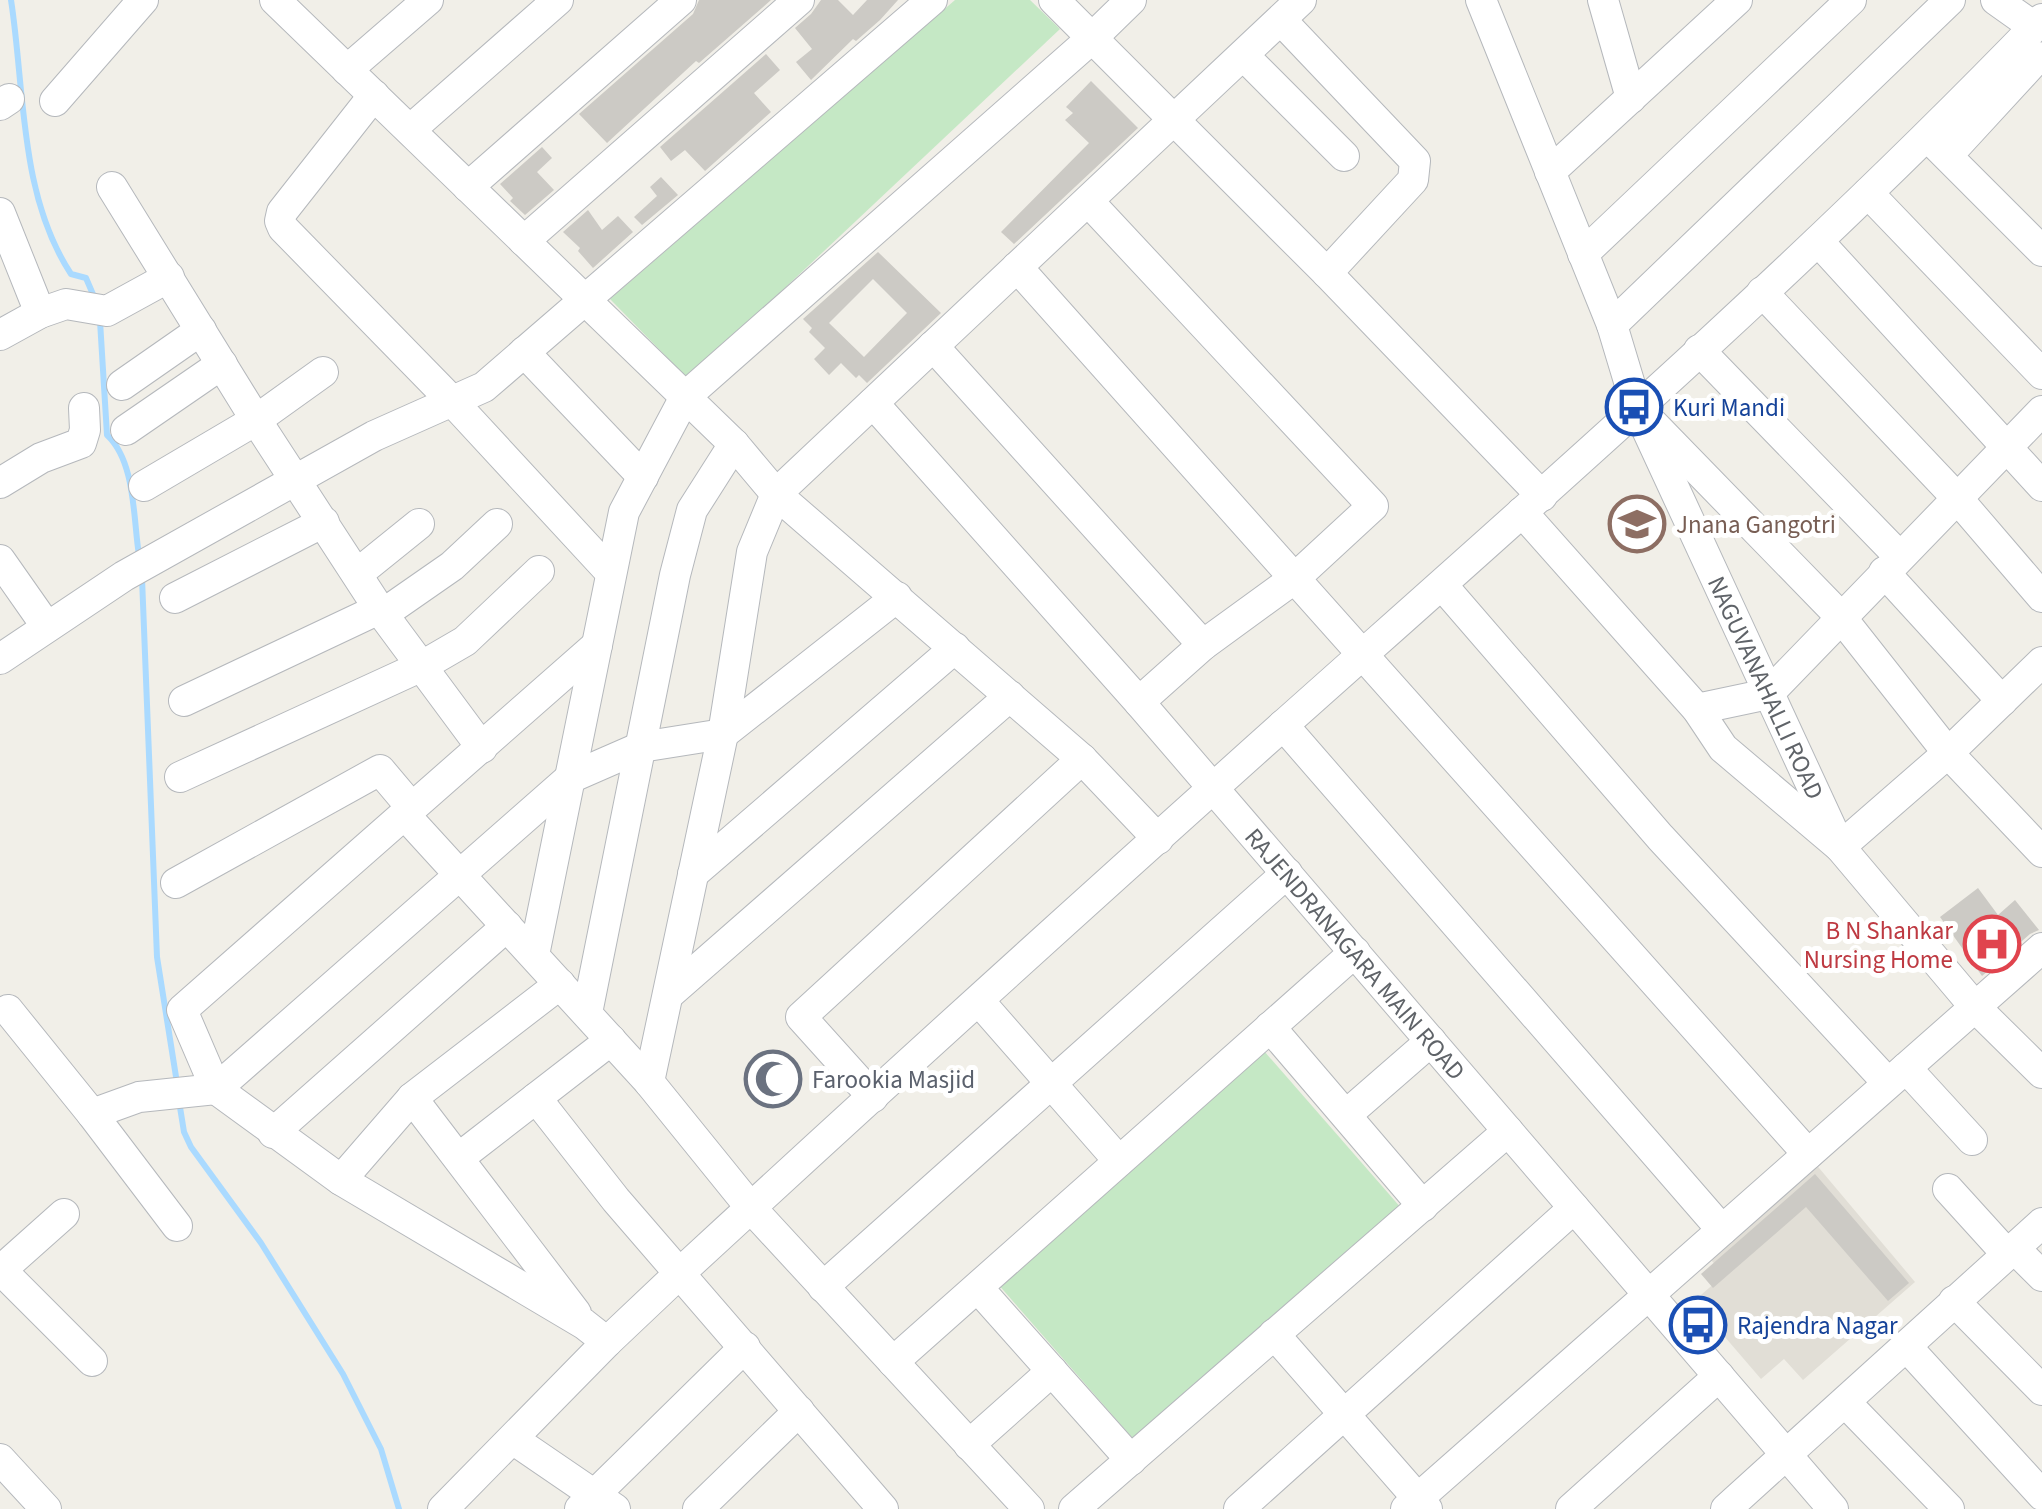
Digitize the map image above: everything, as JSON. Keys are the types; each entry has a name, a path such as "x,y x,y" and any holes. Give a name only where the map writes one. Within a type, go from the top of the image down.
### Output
{"street":[{"path":"55,102 143,0"},
{"path":"348,70 428,0"},
{"path":"410,130 558,0"},
{"path":"468,186 681,0"},
{"path":"524,241 799,0"},
{"path":"0,659 171,549 374,436 484,387 932,0"},
{"path":"1054,0 1327,273 1532,504 1697,709 1723,748 1840,846 2040,668"},
{"path":"534,956 624,512 684,396 1131,0"},
{"name":"NAGUVANAHALLI ROAD","path":"1481,0 1612,325 1637,408 1840,846 1975,1007 2042,1073"},
{"path":"1603,0 1631,98"},
{"path":"1550,172 1737,0"},
{"path":"1583,254 1851,0"},
{"path":"1612,325 1950,0"},
{"path":"443,1509 514,1440 595,1333 681,1272 1532,504 1868,194 1940,136 2038,34 1996,0"},
{"path":"286,3 374,96 734,444 776,494 1082,758 1158,839"},
{"path":"649,1082 723,734 752,552 776,494 1291,10 1415,162 1412,180 1327,273"},
{"path":"1244,56 1344,156"},
{"path":"374,96 282,212 280,221 293,240 453,402 612,573"},
{"path":"1940,136 2042,222"},
{"path":"1940,136 2042,252"},
{"path":"112,187 381,612 482,748"},
{"path":"1868,194 2042,374"},
{"path":"1088,201 1373,506 1294,578 1203,645 1140,702"},
{"path":"0,213 53,308"},
{"path":"1818,241 2042,486"},
{"path":"1017,267 1808,1154"},
{"path":"0,335 53,308 107,311 169,277"},
{"path":"1762,292 1957,498 2042,597"},
{"path":"122,385 201,330"},
{"path":"933,346 1203,645"},
{"path":"1699,350 1892,564 2002,701"},
{"path":"524,352 643,476"},
{"path":"126,430 222,364"},
{"path":"144,486 256,420 323,372"},
{"name":"RAJENDRANAGARA MAIN ROAD","path":"873,402 1140,702 1833,1509"},
{"path":"0,483 41,458 81,443 84,408"},
{"path":"1637,408 1840,616 1948,752 2042,852"},
{"path":"1697,709 1768,694 2042,412"},
{"path":"587,1013 675,575 692,510 734,444"},
{"path":"176,598 324,522"},
{"path":"357,574 419,524"},
{"path":"184,701 381,612 452,566 497,524"},
{"path":"0,560 47,627"},
{"path":"180,777 422,666 465,641 540,571"},
{"path":"1442,585 1660,837 1897,1076 1972,1140"},
{"path":"202,1091 570,778 640,747 723,734 897,597"},
{"path":"202,1091 182,1010 597,644"},
{"path":"693,874 955,648"},
{"path":"668,995 1010,696"},
{"path":"1283,725 1722,1230"},
{"path":"873,1097 800,1017 1082,758"},
{"path":"176,882 380,770 458,872 649,1082 750,1208 969,1444 1021,1506"},
{"path":"823,1287 1287,873"},
{"path":"273,1133 507,926"},
{"path":"1274,1334 1417,1505 1648,1295 2042,948"},
{"path":"893,1362 1355,952"},
{"path":"341,1180 412,1098 560,984"},
{"path":"979,1001 1119,1161"},
{"path":"8,1010 177,1226"},
{"path":"1270,1027 1422,1206"},
{"path":"460,1157 611,1040"},
{"path":"1346,1116 1431,1041"},
{"path":"92,1114 139,1097 202,1091 595,1333"},
{"path":"412,1098 595,1333"},
{"path":"536,1098 616,1200 882,1509"},
{"path":"1074,1509 1508,1131"},
{"path":"1948,1189 2010,1251 2042,1276"},
{"path":"1239,1509 1574,1208"},
{"path":"64,1214 0,1270 92,1361"},
{"path":"1726,1509 2042,1223"},
{"path":"978,1288 1131,1460"},
{"path":"1954,1301 2042,1390"},
{"path":"1906,1346 2042,1495"},
{"path":"514,1440 596,1504 745,1348"},
{"path":"969,1444 1052,1370"},
{"path":"1571,1509 1718,1376"},
{"path":"1845,1402 1949,1509"},
{"path":"698,1509 799,1411"},
{"path":"0,1459 46,1509"}],"shaded area":[{"path":"1814,1162 1915,1282 1803,1380 1784,1359 1761,1379 1694,1301 1724,1275 1706,1254"}],"green space":[{"path":"955,0 1030,0 1060,29 688,379 610,299"},
{"path":"1264,1051 1402,1209 1135,1441 997,1283"}],"building":[{"path":"699,0 771,0 699,63 696,61 607,143 579,114 693,14"},
{"path":"821,0 838,0 853,15 867,0 898,0 811,80 796,62 812,49 795,28"},
{"path":"766,54 780,70 754,93 771,112 705,171 685,150 671,161 660,147"},
{"path":"1091,81 1138,128 1014,244 1001,232 1089,143 1065,120 1073,113 1066,107"},
{"path":"542,147 552,158 537,172 554,190 525,215 500,184"},
{"path":"661,177 678,195 642,225 634,217 657,196 650,187"},
{"path":"588,210 602,230 618,216 633,232 593,268 563,232"},
{"path":"878,252 941,313 867,383 841,363 829,375 814,359 825,348 809,332 812,328 803,319","holes":["873,279 907,313 864,357 829,323"]},
{"path":"1978,888 1998,915 2015,900 2039,930 1982,976 1940,917"},
{"path":"1815,1174 1909,1283 1888,1301 1806,1207 1713,1288 1701,1274"}],"waterway":[{"path":"11,0 27,141 42,211 71,274 86,278 95,299"},
{"path":"100,321 107,435 128,475 139,555"},
{"path":"142,578 157,957 177,1083"},
{"path":"179,1101 191,1147 261,1243 343,1374 381,1449 399,1509"}],"place":[{"name":"Kuri Mandi","path":"1634,407"},
{"name":"Jnana Gangotri","path":"1637,524"},
{"name":"B N Shankar Nursing Home","path":"1992,944"},
{"name":"Farookia Masjid","path":"773,1079"},
{"name":"Rajendra Nagar","path":"1698,1325"}]}
